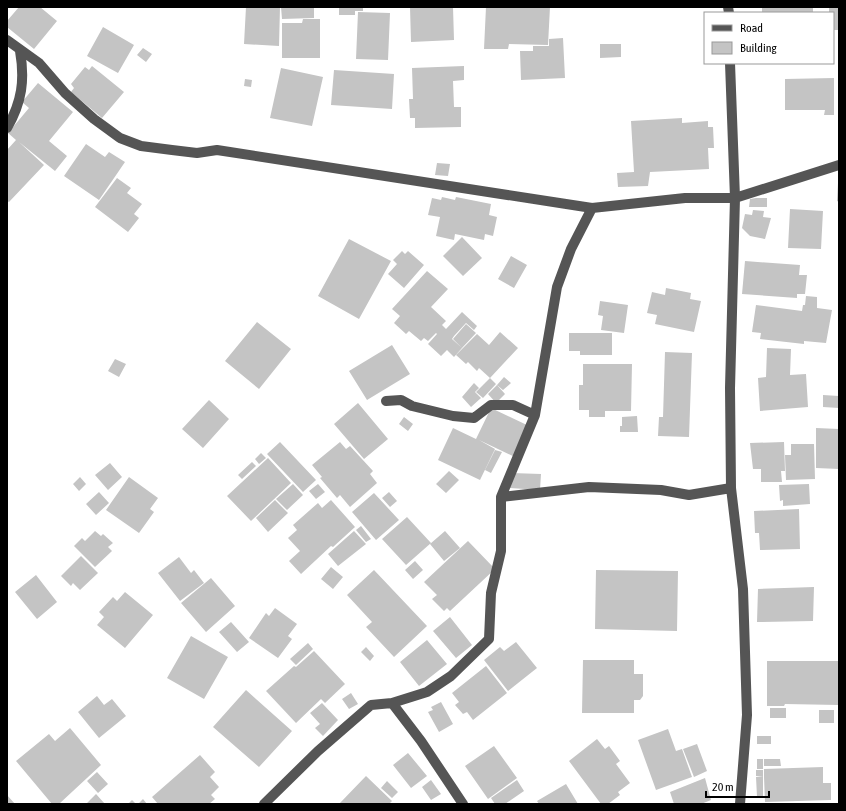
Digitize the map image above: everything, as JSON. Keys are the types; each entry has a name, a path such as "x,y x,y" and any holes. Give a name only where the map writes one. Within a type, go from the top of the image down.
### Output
{"street":[{"path":"7,40 39,63 66,93 94,120 120,138 141,146 197,153 217,150 592,208 686,198 735,198 839,165"},
{"path":"7,128 23,88 23,66 20,50"},
{"path":"730,64 735,198 730,388 731,488 743,589 747,715 740,804"},
{"path":"264,804 318,751 371,705 392,703 427,692 451,676 489,639 491,593 501,551 500,497 535,415 557,287 571,249 592,208"},
{"path":"386,401 401,400 412,406 453,416 474,418 491,405 514,405 535,415"},
{"path":"500,497 589,487 661,490 689,495 731,488"},
{"path":"392,703 421,741 463,804"}],"building":[{"path":"19,7 40,7 57,21 34,49 7,27 7,21"},
{"path":"246,7 280,7 279,46 244,44"},
{"path":"281,7 314,7 314,18 282,19"},
{"path":"339,7 363,7 363,11 355,11 355,15 339,15"},
{"path":"410,7 453,7 454,40 411,42"},
{"path":"486,7 550,7 548,45 509,44 508,49 484,49"},
{"path":"762,7 813,7 813,12 762,12"},
{"path":"829,7 839,7 839,30 834,30 834,12 829,12"},
{"path":"358,12 390,13 388,60 356,59"},
{"path":"303,19 320,19 320,58 282,58 282,23 302,23"},
{"path":"103,27 134,45 118,73 87,56"},
{"path":"563,38 565,78 521,80 520,51 533,51 533,46 549,46 549,39"},
{"path":"600,44 621,44 621,57 600,58"},
{"path":"143,48 152,54 146,62 137,55"},
{"path":"92,66 124,92 102,118 71,92 74,88 71,84 85,67 89,70"},
{"path":"464,66 464,80 453,81 454,107 461,107 461,127 415,128 415,118 410,118 409,99 413,99 412,68"},
{"path":"281,68 323,77 312,126 270,118"},
{"path":"334,70 394,74 392,109 331,105"},
{"path":"834,78 834,115 824,115 825,110 785,110 785,79"},
{"path":"245,79 252,80 251,87 244,86"},
{"path":"38,83 73,112 49,141 67,156 55,171 19,142 44,165 9,202 7,201 7,150 16,140 8,133 29,108 22,102"},
{"path":"682,118 682,123 708,121 708,127 713,127 714,148 708,148 709,169 650,172 648,186 618,187 617,173 634,172 631,121"},
{"path":"86,144 105,157 109,152 125,162 99,200 64,176"},
{"path":"437,163 450,164 448,176 435,175"},
{"path":"117,178 131,188 127,193 142,204 134,214 139,218 128,232 95,207"},
{"path":"839,183 839,202 837,201"},
{"path":"442,197 455,200 456,197 491,204 489,215 497,217 493,236 485,234 484,240 455,234 454,240 436,236 440,217 428,215 432,198 441,200"},
{"path":"767,198 767,207 749,207 750,199"},
{"path":"790,209 823,211 821,249 788,248"},
{"path":"753,210 764,211 763,217 771,218 765,239 750,236 742,228 745,214 752,215"},
{"path":"462,237 482,258 463,276 443,256"},
{"path":"349,239 391,261 359,319 318,296"},
{"path":"402,251 405,254 408,251 424,265 404,288 388,274 397,264 393,260"},
{"path":"511,256 527,265 514,288 498,279"},
{"path":"745,261 800,265 799,275 807,275 805,294 797,294 797,298 742,294"},
{"path":"427,271 448,289 431,307 446,321 442,325 446,329 462,312 477,326 474,330 466,323 454,336 452,339 462,348 454,357 447,350 441,356 428,344 437,334 436,333 428,341 424,338 421,341 409,331 406,334 394,323 400,316 392,309"},
{"path":"666,288 691,293 690,299 701,301 694,332 655,324 657,315 647,313 652,292 665,295"},
{"path":"806,296 817,297 817,308 832,310 826,343 804,341 804,344 760,339 761,333 752,332 756,305 802,311 803,305 805,305"},
{"path":"600,301 628,305 624,333 601,330 603,316 598,315"},
{"path":"257,322 291,349 259,389 225,361"},
{"path":"466,324 476,333 462,348 453,339"},
{"path":"500,332 518,348 490,378 479,368 477,371 468,362 466,364 456,355 477,334 489,345"},
{"path":"569,333 612,333 612,355 580,355 580,351 569,351"},
{"path":"392,345 410,374 367,400 349,371"},
{"path":"767,348 791,349 790,375 806,374 808,407 760,411 758,378 766,377"},
{"path":"665,352 692,353 689,437 658,436 659,417 663,417"},
{"path":"115,359 126,364 119,377 108,371"},
{"path":"583,364 632,364 631,411 605,411 605,417 589,417 589,410 579,410 579,385 583,385"},
{"path":"504,377 511,383 503,390 497,385"},
{"path":"490,378 496,384 483,398 476,392"},
{"path":"474,383 479,388 475,392 481,398 471,407 462,397"},
{"path":"497,385 505,394 496,403 488,394"},
{"path":"823,395 839,396 839,408 823,407"},
{"path":"209,400 229,419 203,448 182,429"},
{"path":"358,403 388,439 364,459 334,424"},
{"path":"491,408 529,426 515,457 479,440 495,449 480,480 438,460 453,428 476,439"},
{"path":"637,416 638,432 620,432 622,417"},
{"path":"404,417 413,424 408,431 399,424"},
{"path":"816,428 839,429 839,469 816,468"},
{"path":"280,442 316,480 303,492 267,454"},
{"path":"340,442 346,449 350,446 373,471 370,474 377,483 350,507 340,495 337,498 320,478 322,477 312,465"},
{"path":"784,442 785,471 781,471 782,482 761,482 761,469 753,469 750,443"},
{"path":"791,444 814,444 815,479 786,480 785,455 791,455"},
{"path":"495,450 502,452 491,473 485,470"},
{"path":"261,453 266,458 259,464 255,459"},
{"path":"268,458 291,483 251,521 227,496"},
{"path":"252,462 256,466 242,479 238,475"},
{"path":"110,463 122,477 108,490 95,475"},
{"path":"449,471 459,480 446,493 436,484"},
{"path":"511,473 541,474 540,490 510,488"},
{"path":"80,477 86,484 79,491 73,484"},
{"path":"129,477 158,498 150,509 154,512 139,533 106,510"},
{"path":"293,484 303,495 287,510 276,499"},
{"path":"318,484 325,492 316,499 309,491"},
{"path":"809,484 810,504 783,506 783,500 780,501 779,485"},
{"path":"99,492 109,503 96,515 86,504"},
{"path":"389,492 397,501 390,507 382,498"},
{"path":"374,493 399,520 376,540 352,512"},
{"path":"275,500 288,513 268,532 256,518"},
{"path":"331,500 355,527 333,547 331,546 301,574 289,561 300,551 288,538 297,530 293,525 318,503 322,508"},
{"path":"799,509 800,549 760,550 759,533 755,533 754,511"},
{"path":"407,517 431,543 406,565 382,539"},
{"path":"361,526 371,539 366,542 356,530"},
{"path":"95,531 101,536 103,534 113,543 108,547 112,551 95,567 74,546 82,538 85,541"},
{"path":"354,531 366,544 338,566 328,554"},
{"path":"445,531 460,548 444,561 430,544"},
{"path":"468,541 495,569 450,611 447,608 444,611 432,599 437,595 424,582"},
{"path":"81,556 98,573 80,590 73,583 71,586 61,576"},
{"path":"179,557 191,573 194,570 204,583 180,601 158,573"},
{"path":"415,561 423,570 413,579 405,570"},
{"path":"331,567 343,577 333,589 321,579"},
{"path":"374,570 427,626 394,657 366,627 372,622 347,595"},
{"path":"596,570 678,571 677,631 595,629"},
{"path":"36,575 57,602 37,619 15,592"},
{"path":"211,578 235,606 206,632 181,603"},
{"path":"814,587 813,621 757,622 758,589"},
{"path":"125,592 153,615 125,648 97,625 104,617 99,612 113,597 117,601"},
{"path":"275,608 297,624 288,636 292,639 278,658 249,638 266,613 269,616"},
{"path":"450,617 472,645 456,658 433,631"},
{"path":"231,622 249,642 237,652 219,632"},
{"path":"191,636 228,657 204,699 167,678"},
{"path":"427,640 447,664 419,686 400,662"},
{"path":"516,642 537,668 508,691 484,660 500,647 504,651"},
{"path":"308,643 313,649 296,665 290,659"},
{"path":"366,647 374,656 370,661 361,652"},
{"path":"314,651 345,684 325,703 321,699 296,723 266,691 294,666 296,667"},
{"path":"583,660 634,660 634,674 643,674 643,696 640,700 634,700 634,713 582,713"},
{"path":"767,661 839,661 839,705 785,704 784,706 767,706"},
{"path":"486,666 507,693 473,720 467,712 463,714 455,705 459,702 452,693"},
{"path":"246,690 292,731 259,767 213,727"},
{"path":"351,693 358,704 349,709 342,699"},
{"path":"97,696 104,705 112,699 126,716 99,738 78,712"},
{"path":"441,702 453,724 439,732 428,712 433,710 431,707"},
{"path":"322,703 338,720 323,736 315,728 320,724 310,713"},
{"path":"770,708 786,708 786,718 770,718"},
{"path":"819,710 834,710 834,723 819,723"},
{"path":"70,728 101,765 59,804 52,804 16,761 49,734 55,741"},
{"path":"668,729 676,751 682,749 692,777 656,790 638,740"},
{"path":"757,736 771,736 771,744 757,744"},
{"path":"597,739 605,749 609,746 620,761 616,764 630,783 618,792 620,795 608,804 601,804 569,761"},
{"path":"697,744 707,771 694,777 683,749"},
{"path":"494,746 517,778 488,799 465,766"},
{"path":"408,753 427,776 411,788 393,765"},
{"path":"200,755 215,772 210,777 219,787 211,795 215,799 209,804 158,804 152,797"},
{"path":"757,759 763,759 763,769 757,769"},
{"path":"764,759 780,759 781,766 764,766"},
{"path":"823,767 823,783 831,783 831,800 765,802 764,769"},
{"path":"756,770 763,770 763,777 756,776"},
{"path":"97,772 108,784 98,793 87,781"},
{"path":"366,776 392,801 389,804 339,804"},
{"path":"756,777 763,777 763,797 757,797"},
{"path":"705,778 711,800 701,804 674,804 670,792"},
{"path":"431,780 441,794 431,800 422,787"},
{"path":"517,780 524,791 505,804 495,804 491,798"},
{"path":"387,781 398,792 392,798 381,788"},
{"path":"566,784 578,804 539,804 537,801"},
{"path":"96,794 105,804 86,804"},
{"path":"7,795 15,804 7,804"},
{"path":"143,799 147,804 138,804"},
{"path":"132,800 136,804 128,804"}]}
